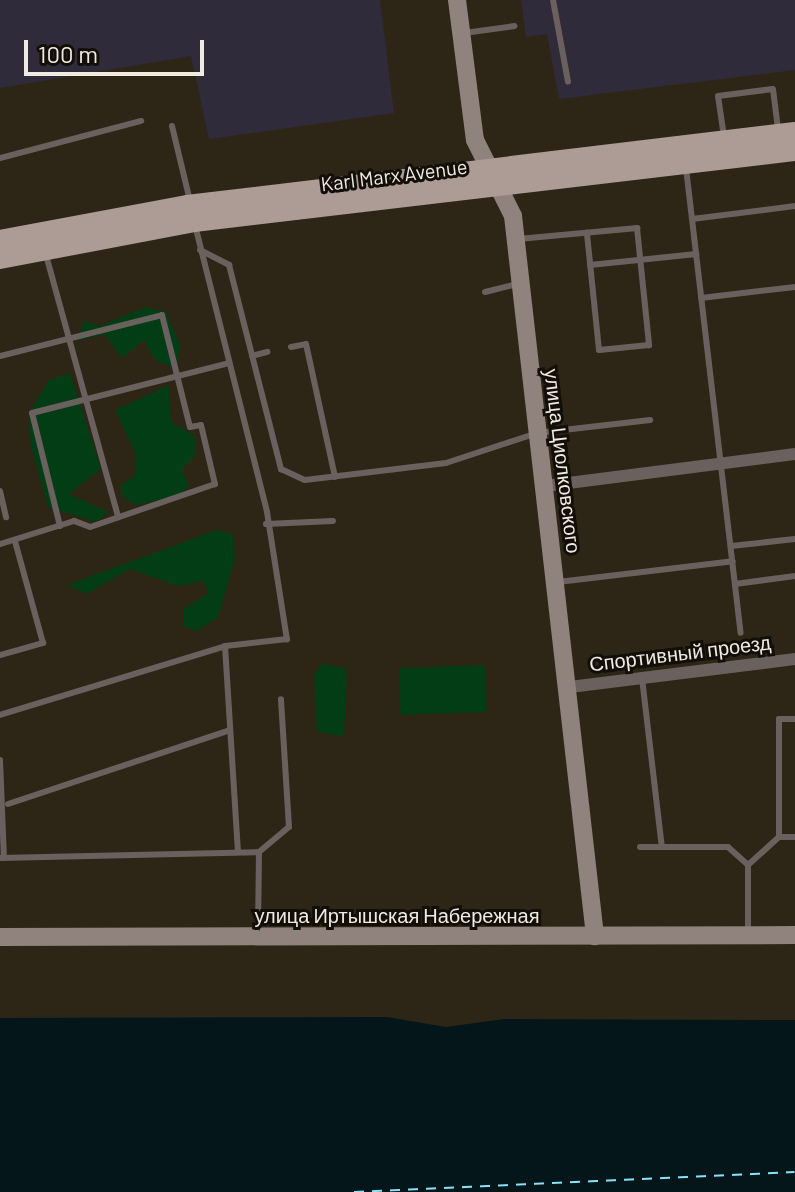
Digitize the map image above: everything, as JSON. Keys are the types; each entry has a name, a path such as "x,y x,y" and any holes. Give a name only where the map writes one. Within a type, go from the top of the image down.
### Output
{"main road":[{"name":"улица Циолковского","path":"457,0 475,140 494,178 515,239 570,687 595,936"},
{"name":"Karl Marx Avenue","path":"494,178 787,133"},
{"name":"Karl Marx Avenue","path":"0,259 43,240 192,213 494,178 685,164 795,151"},
{"name":"Karl Marx Avenue","path":"0,240 43,240"},
{"name":"улица Иртышская Набережная","path":"0,937 795,935"}],"street":[{"path":"545,486 795,454"},
{"name":"Спортивный проезд","path":"570,687 795,659"}],"lane":[{"path":"553,0 568,82"},
{"path":"462,33 515,26"},
{"path":"724,141 718,96 773,89 787,133"},
{"path":"0,158 141,121"},
{"path":"0,715 225,646 287,639 266,524 172,126"},
{"path":"685,164 741,633"},
{"path":"692,219 795,206"},
{"path":"515,239 637,228 649,345 599,350 587,233"},
{"path":"43,240 118,517"},
{"path":"200,250 229,265 281,469 305,480 446,463 537,433 650,420"},
{"path":"590,265 696,254"},
{"path":"485,292 520,283"},
{"path":"701,298 795,287"},
{"path":"0,356 162,315 177,377 215,484 118,517 60,526 0,544"},
{"path":"291,347 306,344 335,477"},
{"path":"252,356 267,352"},
{"path":"60,526 32,413 229,363"},
{"path":"213,475 222,472"},
{"path":"0,491 6,517"},
{"path":"266,524 333,521"},
{"path":"731,546 795,539"},
{"path":"0,655 43,643 15,541"},
{"path":"557,582 733,561"},
{"path":"735,584 795,576"},
{"path":"225,646 238,852"},
{"path":"642,678 662,847"},
{"path":"0,760 8,804 2,858 259,852 289,827 281,699"},
{"path":"779,837 779,719 795,719"},
{"path":"8,804 230,730"},
{"path":"748,935 748,865 779,837 795,837"},
{"path":"640,847 728,847 748,865"},
{"path":"258,938 259,852"}],"shaded area":[{"path":"0,0 380,0 394,113 209,139 191,56 0,88"},
{"path":"521,0 795,0 795,70 559,99 547,34 526,37"},
{"path":"387,1017 446,1027 504,1019 795,1020 795,1192 0,1192 0,1018"}],"green space":[{"path":"145,307 166,312 180,345 176,369 155,360 144,340 122,358 104,334 77,341 84,321 100,326"},
{"path":"70,373 101,469 69,494 108,512 96,522 48,507 30,442 29,413 49,380"},
{"path":"169,385 171,422 195,436 195,456 182,469 189,486 180,495 137,505 121,496 121,485 135,476 135,453 115,410"},
{"path":"217,530 233,534 235,559 218,617 197,631 183,626 183,609 209,593 203,581 178,586 130,569 87,594 67,585"},
{"path":"323,664 347,669 344,736 317,732 314,673"},
{"path":"485,665 487,712 401,715 399,668"}],"ferry route":[{"path":"354,1192 795,1172"}]}
